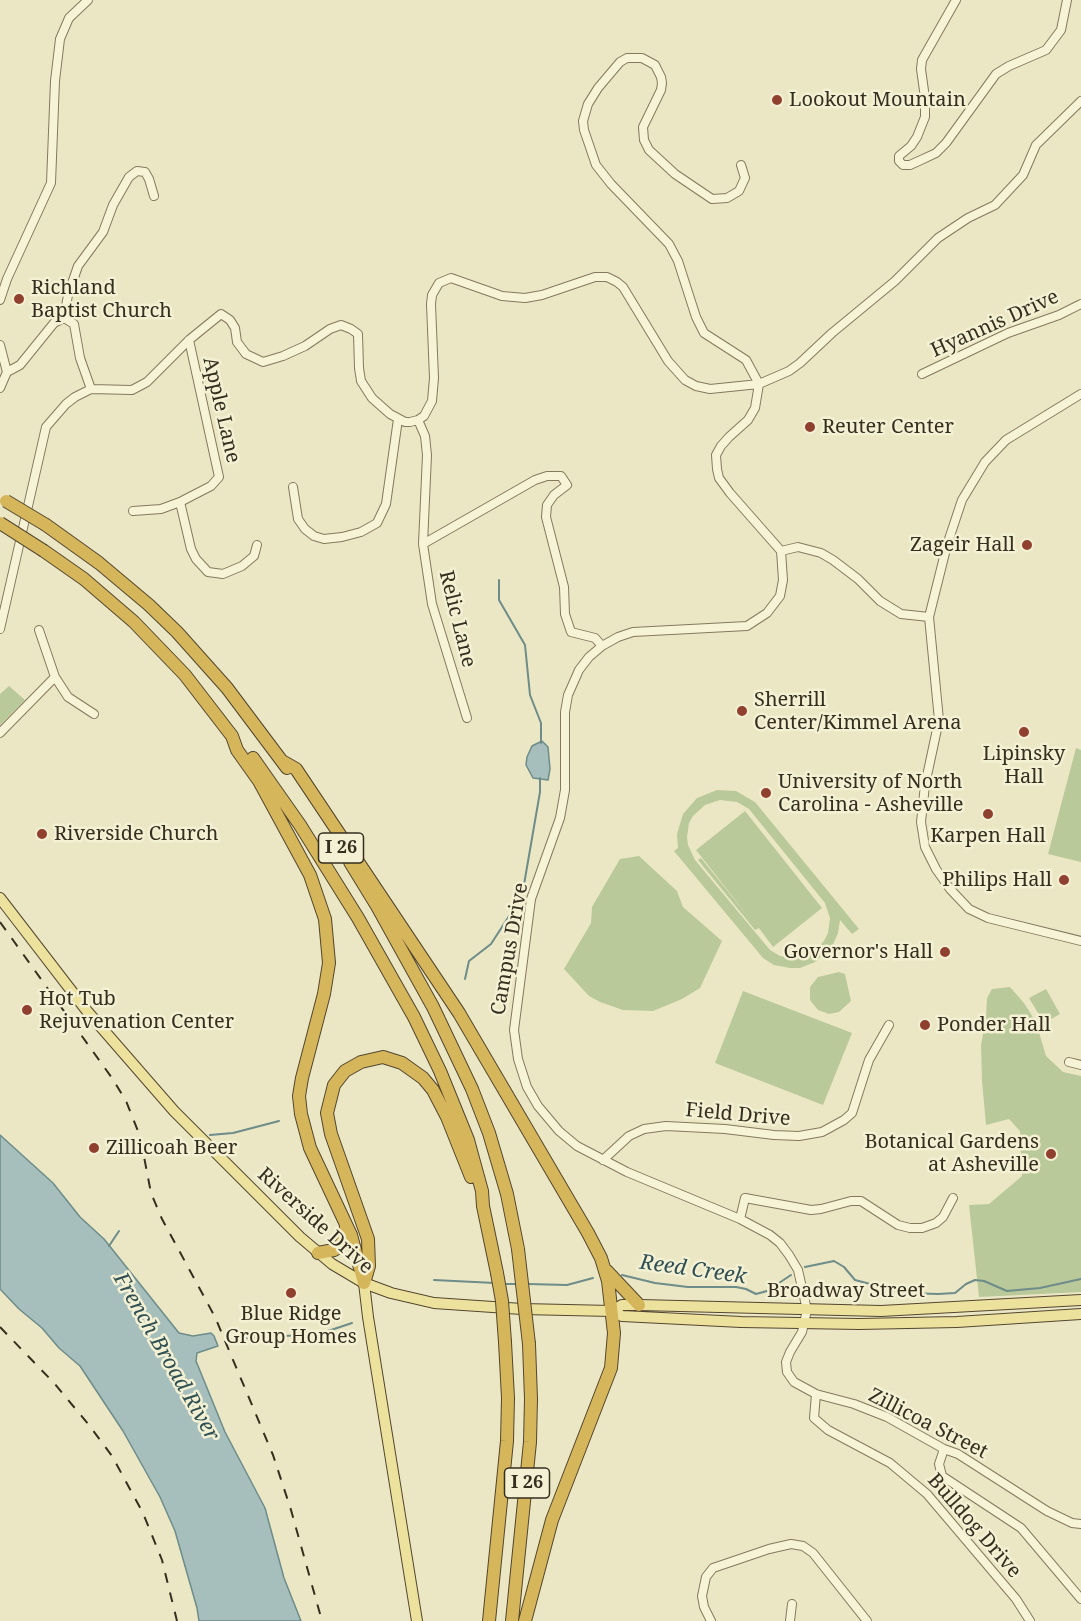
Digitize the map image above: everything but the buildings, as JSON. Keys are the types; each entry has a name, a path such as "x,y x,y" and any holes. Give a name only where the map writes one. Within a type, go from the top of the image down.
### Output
{"highway":[{"name":"I 26","path":"3,499 46,525 107,570 149,605 177,632 227,688 282,761 377,906 433,1006 456,1053 489,1133 507,1194 519,1249 529,1344 530,1442 512,1621"},
{"name":"I 26","path":"0,523 92,586 161,648 186,675 232,736 239,740 335,880 414,1017 444,1081 464,1130 482,1191 502,1301 508,1398 507,1441 489,1621"},
{"path":"232,736 237,750 259,781 300,855 326,919 329,963 324,994 299,1096 306,1138 346,1226 364,1283"},
{"path":"282,761 296,769 459,1013 588,1233 604,1267 611,1294 614,1333 611,1368 552,1520 525,1621"},
{"path":"364,1283 369,1266 368,1239 331,1134 327,1113 334,1085 345,1071 361,1062 383,1058 402,1063 423,1078 433,1090 447,1117 483,1206"},
{"path":"318,1253 339,1247 343,1241 346,1226"},
{"path":"604,1267 639,1305"}],"main road":[{"name":"Riverside Drive","path":"0,898 87,1011 141,1074 245,1183 318,1253 364,1283 417,1621"},
{"name":"Broadway Street","path":"364,1283 391,1293 434,1303 612,1311 622,1316 859,1324 957,1322 1081,1314"},
{"name":"Broadway Street","path":"612,1311 622,1305 881,1311 1081,1300"}],"street":[{"path":"0,300 7,279 51,183 55,81 60,39 69,18 88,0"},
{"path":"956,0 922,60 925,117 911,146 899,156 898,160 903,165 910,165 929,157 946,143 996,74 1046,50 1061,30 1068,0"},
{"path":"741,165 745,178 739,191 727,198 712,199 675,174 649,150 644,140 643,127 661,90 662,83 655,65 642,58 627,58 620,62 598,88 585,112 586,141 596,165 611,184 669,244 678,261 696,317 704,333 746,360 759,384 755,408 748,420 721,446 717,455 719,478 781,551 798,547 821,553 846,570 880,601 901,614 929,617"},
{"path":"0,629 46,427 66,404 91,389 132,390 147,382 189,340 221,314 230,320 235,328 237,342 246,354 263,362 305,346 330,329 341,325 351,329 358,334 358,368 361,381 372,398 390,414 405,422 418,420 429,408 434,391 432,295 439,282 451,278 513,298 542,295 595,278 612,279 623,287 668,361 686,380 696,386 710,389 759,384 789,371 800,363 832,333 895,281 938,238 968,218 995,205 1023,175 1036,145 1081,101"},
{"path":"64,318 66,303 78,266 103,232 113,205 129,177 137,171 145,172 154,196"},
{"name":"Hyannis Drive","path":"922,374 1008,333 1059,315 1081,304"},
{"path":"1,384 7,372 20,365 54,323 64,318"},
{"path":"64,318 74,324 80,358 91,389"},
{"name":"Apple Lane","path":"180,502 211,486 219,477 189,340"},
{"path":"0,345 7,372"},
{"path":"1081,394 1006,441 985,462 962,500 947,545 929,617 939,720 925,785 921,822 926,847 936,869 950,889 969,909 988,918 1081,941"},
{"path":"293,488 298,519 314,536 324,539 342,537 362,532 377,523 386,504 399,419"},
{"name":"Relic Lane","path":"418,420 425,436 427,455 423,543 432,604 467,718"},
{"path":"423,543 535,480 547,476 561,476 567,486 554,495 547,505 546,517 564,587 565,614 571,632 595,638 602,646"},
{"path":"133,511 161,508 180,502 190,549 208,572 223,574 242,566 254,556 256,545"},
{"name":"Campus Drive","path":"781,551 783,580 780,596 767,613 747,626 633,632 602,646 579,670 568,695 565,712 565,790 560,818 531,899 514,1030 518,1059 527,1087 538,1107 568,1138 603,1160 740,1219 770,1235 789,1255 798,1270 807,1310"},
{"path":"39,630 55,677 68,697 94,714"},
{"path":"0,733 55,677"},
{"name":"Field Drive","path":"603,1160 629,1136 644,1129 666,1126 799,1136 822,1132 852,1113 869,1060 880,1045 889,1024"},
{"path":"1069,1062 1081,1065"},
{"path":"740,1219 744,1197 811,1210 861,1201 898,1226 922,1228 943,1217 953,1198"},
{"name":"Zillicoa Street","path":"807,1310 802,1332 790,1352 786,1367 794,1382 816,1394 854,1404 886,1417 944,1449 958,1454 1047,1511 1072,1523 1081,1524"},
{"name":"Bulldog Drive","path":"816,1394 814,1418 828,1430 890,1463 927,1494 1016,1599 1030,1621"},
{"path":"944,1449 939,1464 942,1476 1021,1528 1081,1599"},
{"path":"711,1621 702,1596 706,1577 713,1568 791,1544 803,1546 817,1557 867,1621"},
{"path":"790,1621 792,1604"}],"green space":[{"path":"9,686 25,700 0,725 0,694"},
{"path":"1076,748 1081,750 1081,862 1048,854"},
{"path":"717,790 736,791 755,802 859,929 852,934 840,920 832,947 815,962 800,968 774,965 763,958 674,851 678,848 677,834 683,814 697,798","holes":["720,800 737,802 749,809 825,903 830,918 828,933 824,941 808,955 793,958 780,956 770,950 695,860 688,845 689,823 705,805"]},
{"path":"745,811 822,908 773,947 759,928 755,930 698,860 701,858 751,920 696,850"},
{"path":"639,856 677,891 683,907 722,941 700,988 682,999 653,1011 623,1010 600,1002 589,996 564,969 591,923 592,907 620,859"},
{"path":"839,972 845,974 851,1001 839,1012 829,1014 818,1010 810,1000 810,987 818,977"},
{"name":"Botanical Gardens at Asheville","path":"1010,987 1036,1022 1046,1056 1063,1072 1081,1076 1081,1292 979,1297 969,1205 989,1204 1022,1176 1020,1131 1009,1119 986,1125 982,1081 981,1045 987,998 992,989"},
{"path":"1046,989 1060,1014 1044,1023 1029,998"},
{"path":"743,991 852,1033 823,1105 715,1063"}],"water":[{"path":"542,741 548,747 550,769 548,780 533,778 526,765 532,746"},
{"name":"French Broad River","path":"0,1135 53,1183 80,1217 104,1239 179,1333 193,1336 211,1333 214,1336 218,1346 197,1353 196,1361 225,1432 265,1508 284,1578 301,1621 199,1621 175,1531 160,1497 123,1431 80,1366 0,1289"}],"waterway":[{"path":"499,580 499,600 525,645 530,695 541,723 541,743"},
{"path":"465,979 469,961 491,944 522,896 540,792 540,778"},
{"path":"210,1135 233,1133 279,1121"},
{"path":"109,1246 119,1231"},
{"name":"Reed Creek","path":"805,1267 834,1261 844,1267 855,1280 905,1293 955,1293 975,1280 984,1281 1007,1291 1040,1288 1081,1279"},
{"name":"Reed Creek","path":"622,1275 655,1283 688,1287 736,1287 756,1294 767,1291 791,1275"},
{"name":"Reed Creek","path":"528,1284 567,1285 593,1278"},
{"name":"Reed Creek","path":"434,1280 495,1283"},
{"name":"Reed Creek","path":"504,1284 519,1284"},
{"name":"Reed Creek","path":"232,1339 319,1334 352,1323"}],"railway":[{"path":"0,922 126,1101 140,1136 151,1193 162,1219 215,1317 273,1455 322,1621"},
{"path":"0,1327 54,1383 112,1456 143,1513 162,1560 177,1621"}],"place":[{"name":"Lookout Mountain","path":"777,100"},
{"name":"Richland Baptist Church","path":"19,299"},
{"name":"Reuter Center","path":"810,427"},
{"name":"Zageir Hall","path":"1027,545"},
{"name":"Sherrill Center/Kimmel Arena","path":"742,711"},
{"name":"Lipinsky Hall","path":"1024,732"},
{"name":"University of North Carolina - Asheville","path":"766,793"},
{"name":"Karpen Hall","path":"988,814"},
{"name":"Riverside Church","path":"42,834"},
{"name":"Philips Hall","path":"1064,880"},
{"name":"Governor's Hall","path":"945,952"},
{"name":"Hot Tub Rejuvenation Center","path":"27,1010"},
{"name":"Ponder Hall","path":"925,1025"},
{"name":"Zillicoah Beer","path":"94,1148"},
{"name":"Botanical Gardens at Asheville","path":"1051,1154"},
{"name":"Blue Ridge Group Homes","path":"291,1293"}]}
